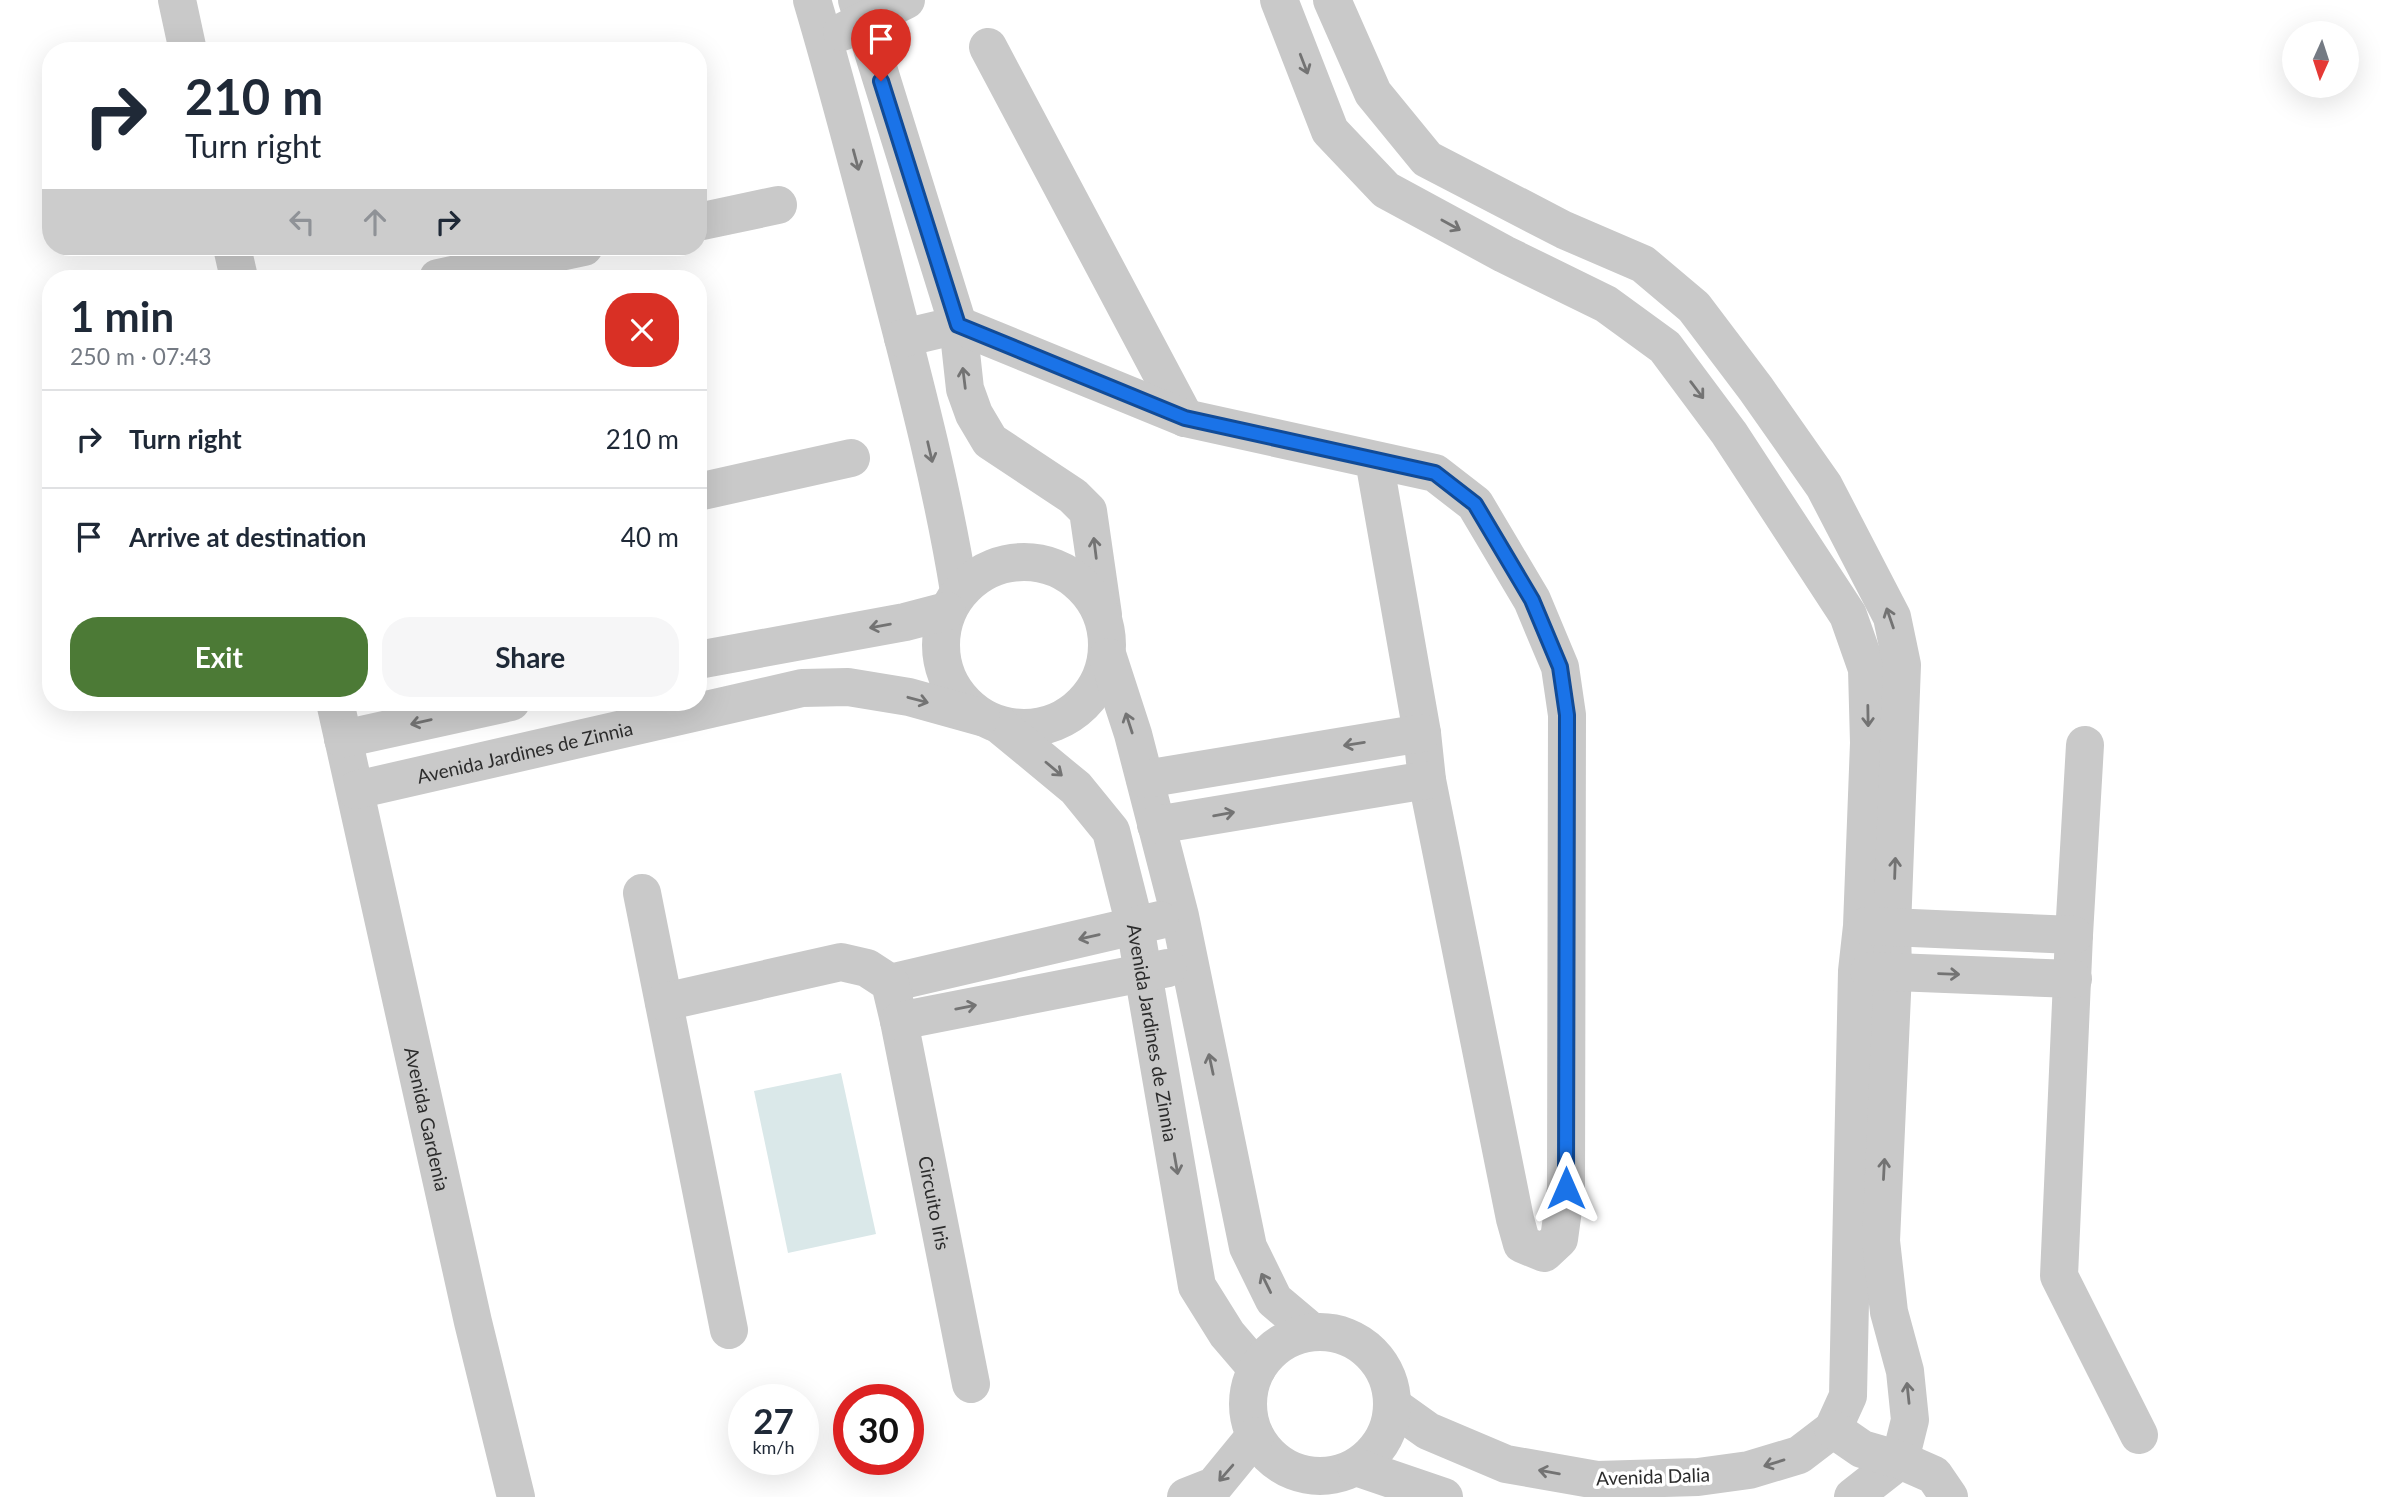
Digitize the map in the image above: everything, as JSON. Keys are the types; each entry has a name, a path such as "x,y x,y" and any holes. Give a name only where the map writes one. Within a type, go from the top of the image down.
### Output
{"street":[{"path":"177,0 186,42"},
{"path":"812,0 903,338 945,517 953,601 940,647 946,677 962,701 991,721 1038,728 1072,714 1089,699 1100,681 1108,657"},
{"path":"824,41 860,11 906,0"},
{"path":"1279,0 1330,131 1386,190 1504,254 1606,304 1665,347 1729,433 1884,667"},
{"path":"1332,0 1373,93 1427,159 1563,230 1643,264 1694,307 1824,486 1892,617 1884,667 1875,972 1848,1396 1833,1429 1862,1449 1900,1460 1934,1475 1949,1497"},
{"path":"860,11 958,325 965,389 974,414 990,441 1073,496 1088,511 1108,657 1145,779 1180,916 1248,1247 1274,1300 1312,1332"},
{"path":"988,47 1185,418"},
{"path":"707,220 778,205"},
{"path":"476,270 542,256"},
{"path":"1665,347 1694,307"},
{"path":"903,338 958,325 1185,418 1435,473 1475,504 1532,600 1560,667 1567,715 1566,1188 1559,1239 1544,1253 1522,1244 1516,1219 1427,779 1422,733 1374,460"},
{"path":"707,490 851,458"},
{"path":"707,658 905,622 953,601 983,572 1018,561 1056,567 1086,588 1103,615"},
{"path":"740,651 748,699"},
{"name":"Avenida Jardines de Zinnia","path":"707,709 802,688 848,687 909,697 991,721 1076,788 1111,831 1135,926 1197,1286 1227,1334 1257,1369"},
{"name":"Avenida Gardenia","path":"337,711 470,1308 516,1497"},
{"path":"343,739 470,711"},
{"name":"Avenida Jardines de Zinnia","path":"356,790 696,711"},
{"path":"1145,779 1422,733"},
{"path":"2085,745 2059,1276 2139,1435"},
{"path":"1156,825 1427,779"},
{"path":"642,893 729,1330"},
{"path":"664,1002 841,962 867,968 890,983 1180,916"},
{"path":"1877,927 2074,935"},
{"path":"899,1021 1191,964"},
{"path":"1875,972 2073,979"},
{"path":"1853,1497 1900,1460 1910,1420 1905,1371 1889,1312 1881,1241 1875,972"},
{"name":"Circuito Iris","path":"890,983 971,1384"},
{"path":"1312,1332 1338,1333 1360,1343 1378,1360 1390,1382 1393,1406 1389,1430 1376,1451 1356,1467 1295,1486 1287,1469 1269,1455 1255,1436 1248,1414 1249,1391 1257,1369 1270,1351 1290,1338 1312,1332"},
{"name":"Avenida Dalia","path":"1393,1406 1428,1431 1506,1464 1597,1480 1698,1477 1749,1470 1799,1455 1833,1429"},
{"path":"1186,1497 1214,1486 1255,1436"},
{"path":"1356,1467 1444,1497"}],"shaded area":[{"path":"841,1073 876,1234 788,1253 754,1091"}],"route":[{"path":"881,81 958,325 1185,418 1435,473 1475,504 1532,600 1560,667 1564,691 1567,715 1566,1188"}]}
